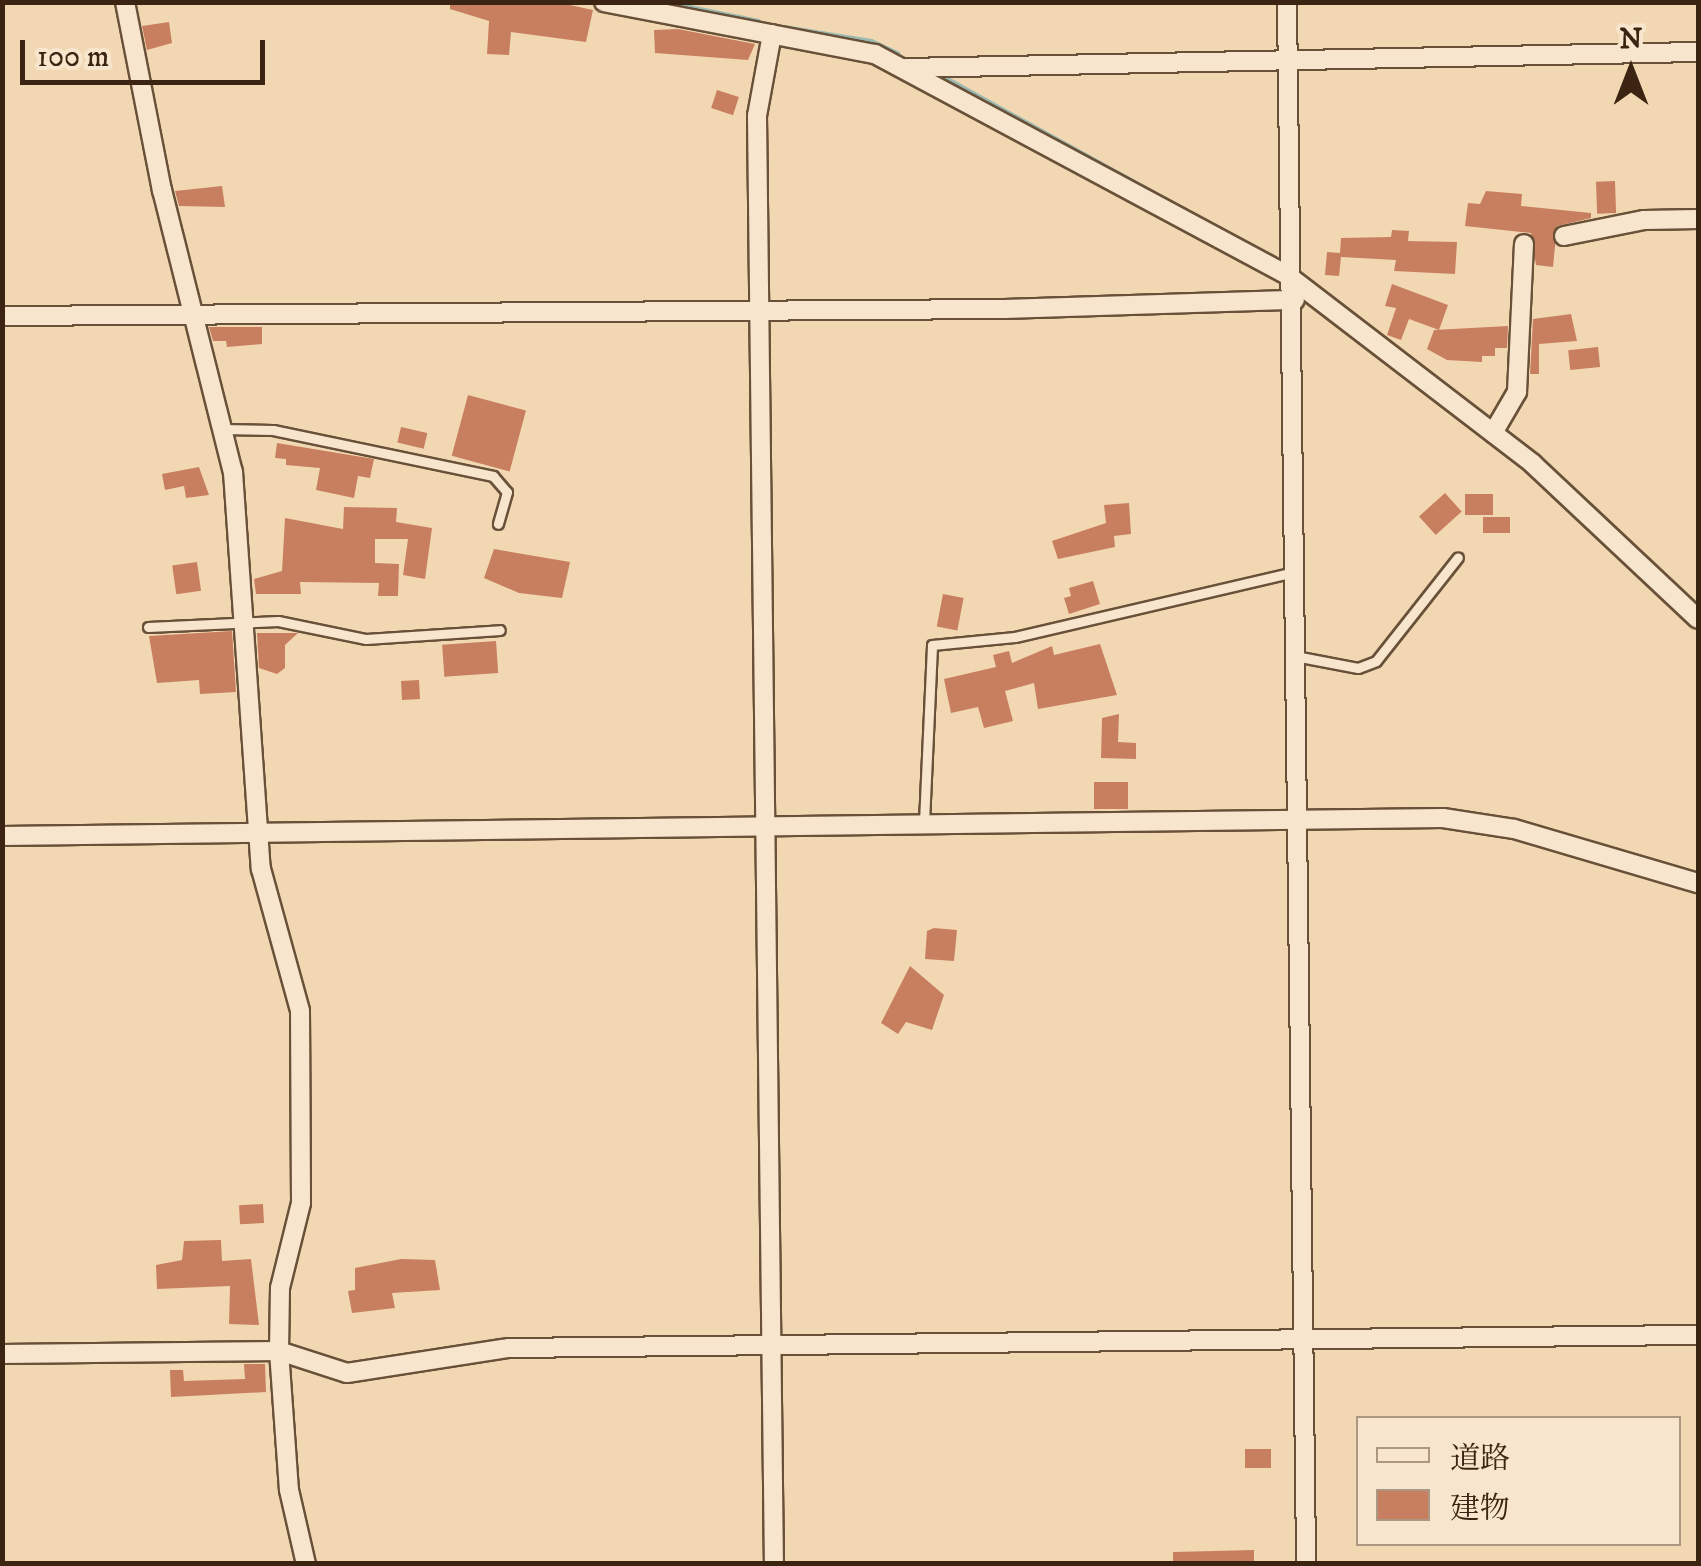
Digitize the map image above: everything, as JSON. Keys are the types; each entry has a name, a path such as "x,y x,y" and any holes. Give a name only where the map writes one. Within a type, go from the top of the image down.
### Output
{"street":[{"path":"125,2 223,429 242,532 266,896 300,1011 301,1203 280,1288 278,1351 292,1508 306,1564"},
{"path":"604,2 864,51 906,68 1294,290 1493,433 1698,619"},
{"path":"1287,2 1294,290 1306,1564"},
{"path":"772,34 757,116 774,1564"},
{"path":"906,68 1698,52"},
{"path":"1564,236 1644,220 1698,219"},
{"path":"1493,433 1516,401 1524,244"},
{"path":"2,316 762,312 1294,290"},
{"path":"2,836 924,822 1472,822 1698,883"},
{"path":"2,1354 278,1351 347,1373 385,1372 510,1348 1698,1335"}],"lane":[{"path":"223,429 273,430 493,476 506,488 498,524"},
{"path":"1295,656 1358,668 1376,661 1458,557"},
{"path":"924,822 932,645 1015,637 1294,572"},
{"path":"148,627 247,620 290,622 366,640 500,630"}],"building":[{"path":"450,2 556,2 593,10 586,42 511,32 509,55 487,54 489,21 450,9"},
{"path":"169,22 172,43 147,50 142,26"},
{"path":"678,29 755,44 748,60 655,53 654,30"},
{"path":"717,90 739,97 733,115 711,108"},
{"path":"1615,181 1616,213 1597,214 1596,182"},
{"path":"222,186 225,207 179,206 175,191"},
{"path":"1486,191 1522,194 1521,206 1591,213 1591,218 1557,226 1553,267 1536,265 1531,233 1465,226 1468,203 1480,204"},
{"path":"1392,230 1409,231 1408,241 1457,242 1455,274 1394,271 1396,260 1341,257 1339,276 1325,275 1327,252 1340,253 1341,238 1391,237"},
{"path":"1392,284 1448,305 1439,330 1409,319 1401,340 1387,335 1396,308 1385,306"},
{"path":"1571,314 1577,341 1539,344 1539,374 1530,374 1533,319"},
{"path":"1508,326 1507,348 1495,348 1495,356 1482,356 1482,362 1447,360 1427,349 1434,330"},
{"path":"209,327 262,327 262,344 227,347 226,341 213,341"},
{"path":"1598,347 1600,367 1570,370 1568,350"},
{"path":"468,395 526,411 510,471 452,456"},
{"path":"401,427 427,433 424,449 397,443"},
{"path":"277,443 374,459 370,478 358,476 354,498 316,490 320,468 286,465 286,459 275,458"},
{"path":"199,467 209,495 186,498 184,486 165,490 162,474"},
{"path":"1445,493 1462,512 1436,535 1419,516"},
{"path":"1465,494 1493,494 1493,515 1465,515"},
{"path":"1129,503 1131,534 1114,536 1115,547 1058,559 1052,541 1106,523 1104,505"},
{"path":"344,507 397,508 396,522 432,528 425,579 403,575 408,539 375,539 375,563 399,564 398,596 378,596 379,583 300,582 301,594 256,594 254,579 282,571 285,518 343,529"},
{"path":"1483,517 1510,517 1510,533 1483,533"},
{"path":"494,549 570,562 562,598 519,593 484,578"},
{"path":"197,562 201,591 176,594 172,565"},
{"path":"1093,581 1100,604 1069,614 1064,598 1071,596 1069,588"},
{"path":"943,594 964,598 957,630 937,626"},
{"path":"232,631 236,692 200,694 199,680 157,683 149,636"},
{"path":"257,633 298,633 285,645 285,668 277,674 259,668"},
{"path":"496,641 498,673 444,677 442,645"},
{"path":"1100,644 1117,695 1038,709 1034,683 1005,691 1013,721 984,728 978,707 951,713 944,679 996,667 993,655 1009,651 1012,663 1052,646 1054,655"},
{"path":"419,680 420,699 402,700 401,681"},
{"path":"1119,714 1118,742 1136,743 1136,759 1101,758 1102,718"},
{"path":"1094,782 1128,782 1128,809 1094,809"},
{"path":"957,930 954,961 925,959 927,931"},
{"path":"910,966 944,995 932,1030 906,1022 898,1034 881,1023"},
{"path":"263,1204 264,1223 240,1224 239,1205"},
{"path":"221,1240 222,1261 251,1259 259,1325 229,1324 230,1286 157,1289 156,1265 182,1260 184,1241"},
{"path":"401,1259 435,1260 440,1290 392,1293 395,1308 352,1313 348,1291 355,1290 355,1268"},
{"path":"244,1364 265,1364 266,1392 171,1397 170,1370 183,1370 184,1381 245,1379"},
{"path":"1245,1449 1271,1449 1271,1468 1245,1468"},
{"path":"1254,1550 1254,1564 1173,1564 1173,1552"}],"waterway":[{"path":"665,2 758,21"},
{"path":"784,27 871,41 897,53"},
{"path":"940,75 1188,212"},
{"path":"1308,281 1494,423"},
{"path":"1542,461 1607,521"}]}
